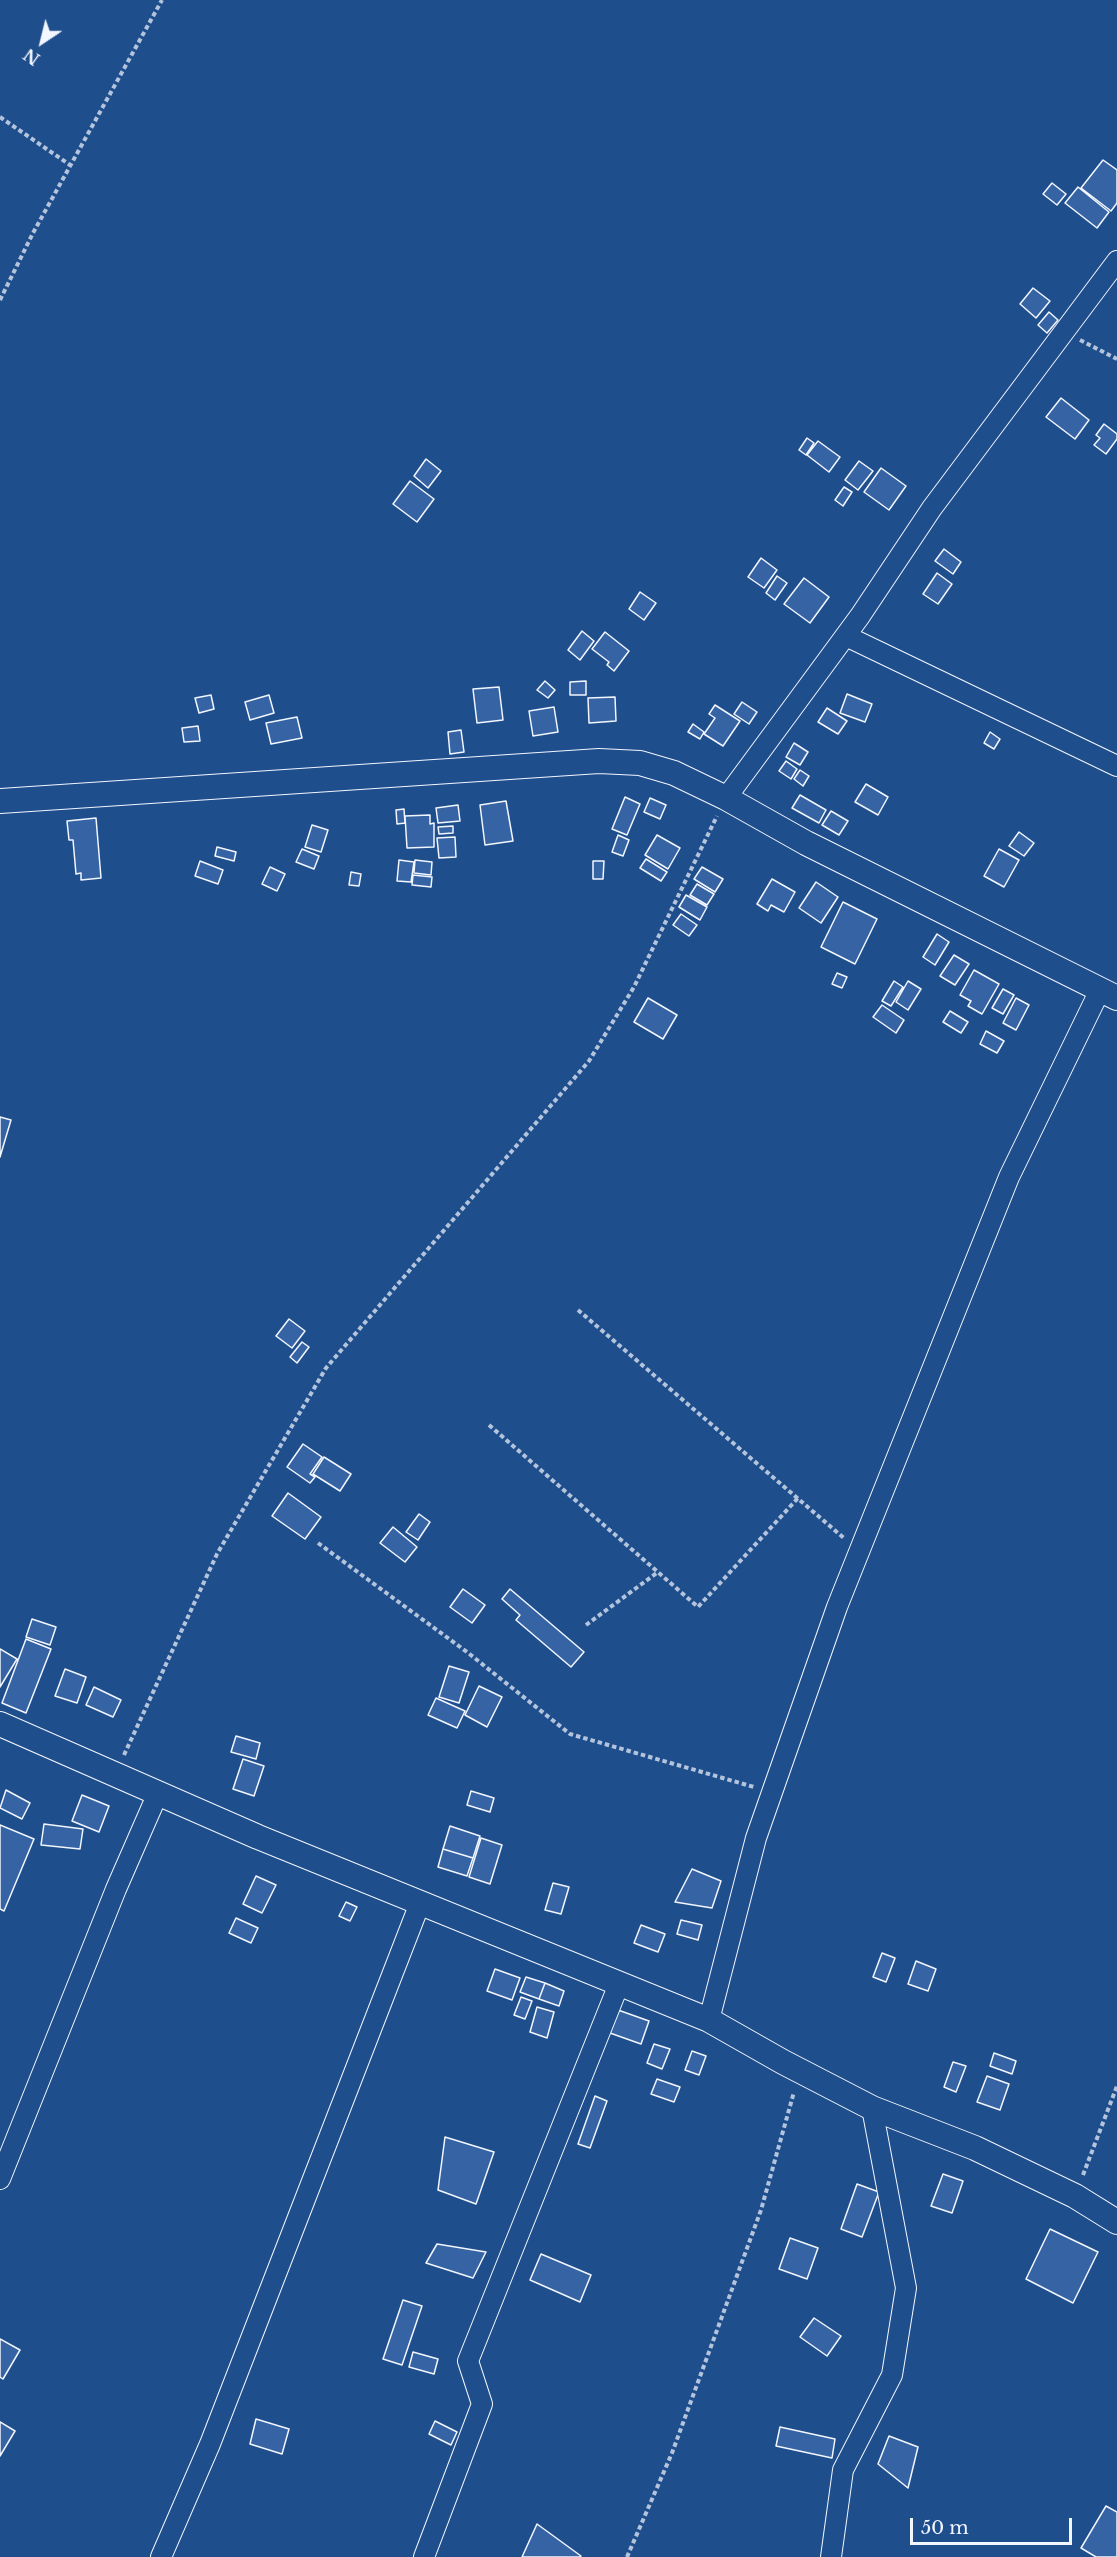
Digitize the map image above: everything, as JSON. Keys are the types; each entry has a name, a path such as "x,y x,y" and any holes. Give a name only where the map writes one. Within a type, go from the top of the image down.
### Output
{"street":[{"path":"726,798 846,636 932,508 1117,261"},
{"path":"846,636 1117,766"},
{"path":"0,801 598,761 640,763 674,773 726,798 806,843 1109,994 1009,1177 859,1551 756,1838 709,2020"},
{"path":"0,1724 115,1775 420,1903 709,2020 872,2108 975,2148 1075,2196 1117,2222"},
{"path":"0,2180 116,1889 158,1793"},
{"path":"161,2557 210,2444 420,1903"},
{"path":"424,2557 482,2404 468,2361 619,1984"},
{"path":"831,2557 843,2470 892,2375 906,2288 872,2108"}],"path":[{"path":"0,300 70,165 162,0"},
{"path":"0,117 70,165"},
{"path":"1064,332 1117,359"},
{"path":"115,1775 217,1554 326,1368 589,1060 634,987 726,798"},
{"path":"578,1310 859,1551"},
{"path":"489,1425 698,1607 798,1498"},
{"path":"318,1543 466,1652 570,1734 772,1792"},
{"path":"586,1625 658,1572"},
{"path":"627,2557 672,2453 761,2210 800,2071"},
{"path":"1075,2196 1117,2086"}],"building":[{"path":"1103,160 1117,170 1117,203 1111,211 1081,188"},
{"path":"1052,183 1066,194 1057,205 1043,194"},
{"path":"1078,187 1109,212 1097,228 1065,203"},
{"path":"1033,288 1050,301 1036,318 1020,304"},
{"path":"1049,312 1058,320 1047,333 1038,325"},
{"path":"1061,398 1089,420 1075,439 1046,417"},
{"path":"1104,424 1117,434 1117,439 1106,454 1094,445 1100,438 1096,435"},
{"path":"807,438 814,443 806,455 799,450"},
{"path":"818,441 840,457 829,472 807,455"},
{"path":"426,459 441,471 428,488 414,476"},
{"path":"859,461 873,471 858,490 845,480"},
{"path":"881,468 906,486 889,510 864,492"},
{"path":"410,481 434,499 417,522 393,504"},
{"path":"844,487 852,492 843,506 835,500"},
{"path":"944,549 961,562 953,574 935,561"},
{"path":"761,558 777,570 764,588 748,577"},
{"path":"937,573 952,584 938,604 923,594"},
{"path":"777,576 787,583 775,600 766,593"},
{"path":"804,578 829,597 810,623 784,604"},
{"path":"640,592 656,603 644,620 629,609"},
{"path":"582,631 594,641 580,660 568,650"},
{"path":"605,632 629,651 614,671 607,665 609,662 592,649"},
{"path":"545,681 555,690 548,698 537,690"},
{"path":"586,681 586,695 570,695 570,682"},
{"path":"499,687 503,720 477,723 473,689"},
{"path":"847,694 872,704 865,722 840,713"},
{"path":"211,695 214,709 199,713 195,698"},
{"path":"269,695 274,713 250,720 245,702"},
{"path":"615,697 616,721 589,723 588,698"},
{"path":"742,702 757,712 749,724 734,714"},
{"path":"715,705 740,721 723,746 704,734 715,718 709,714"},
{"path":"554,707 558,732 533,736 529,711"},
{"path":"827,708 847,721 838,734 818,722"},
{"path":"297,717 302,738 271,744 266,723"},
{"path":"693,724 704,732 700,739 688,732"},
{"path":"198,726 200,741 184,742 182,728"},
{"path":"461,730 464,752 450,754 448,732"},
{"path":"990,732 1000,739 994,749 984,743"},
{"path":"794,743 808,752 800,765 786,757"},
{"path":"786,761 797,769 791,779 779,771"},
{"path":"800,770 809,776 803,786 794,779"},
{"path":"866,784 888,797 878,815 855,802"},
{"path":"800,795 826,810 819,823 792,808"},
{"path":"625,797 640,804 627,835 612,829"},
{"path":"650,798 666,805 660,819 644,812"},
{"path":"506,801 513,841 485,845 480,805"},
{"path":"458,805 460,821 438,823 436,808"},
{"path":"404,809 405,823 397,824 396,810"},
{"path":"831,811 848,821 839,835 822,825"},
{"path":"430,815 430,824 434,823 434,847 407,848 405,816"},
{"path":"96,818 101,878 81,880 81,873 76,874 73,840 69,840 67,821"},
{"path":"312,825 328,830 321,852 305,847"},
{"path":"453,826 453,833 439,834 438,827"},
{"path":"1019,832 1034,843 1024,856 1009,846"},
{"path":"618,835 629,840 623,856 612,852"},
{"path":"657,835 680,848 668,869 645,855"},
{"path":"455,837 456,857 439,858 437,838"},
{"path":"217,847 236,852 234,861 215,856"},
{"path":"302,849 319,856 314,869 296,862"},
{"path":"999,849 1019,860 1004,887 984,876"},
{"path":"646,859 667,872 661,881 640,868"},
{"path":"399,860 414,862 411,882 397,881"},
{"path":"415,860 432,862 431,875 414,873"},
{"path":"200,861 223,870 218,884 195,876"},
{"path":"593,861 604,861 603,879 593,879"},
{"path":"270,867 285,874 277,891 262,884"},
{"path":"702,867 723,879 715,892 694,879"},
{"path":"351,872 361,874 359,886 349,885"},
{"path":"413,875 432,877 431,887 412,885"},
{"path":"772,879 795,892 784,912 771,905 768,911 757,904"},
{"path":"816,882 838,897 821,923 799,908"},
{"path":"697,884 714,894 707,905 690,895"},
{"path":"686,895 707,907 700,920 679,907"},
{"path":"843,902 877,919 855,964 821,947"},
{"path":"681,914 697,925 689,936 673,925"},
{"path":"937,934 949,942 935,965 923,957"},
{"path":"954,955 969,964 955,985 940,976"},
{"path":"974,970 999,984 982,1014 968,1006 971,1001 960,995"},
{"path":"837,973 847,977 842,988 832,984"},
{"path":"894,981 903,987 891,1006 882,1001"},
{"path":"908,981 921,989 908,1010 896,1002"},
{"path":"1003,989 1014,995 1003,1014 992,1008"},
{"path":"648,998 677,1015 663,1039 634,1022"},
{"path":"1016,998 1029,1005 1016,1030 1003,1023"},
{"path":"882,1005 904,1020 896,1033 873,1017"},
{"path":"950,1011 968,1022 961,1033 943,1022"},
{"path":"986,1031 1004,1041 997,1053 980,1044"},
{"path":"0,1117 11,1120 0,1157"},
{"path":"289,1319 305,1331 292,1348 276,1336"},
{"path":"302,1342 309,1347 297,1363 290,1357"},
{"path":"303,1444 322,1457 310,1474 315,1477 310,1483 287,1467"},
{"path":"324,1457 351,1474 340,1491 313,1474"},
{"path":"288,1493 321,1517 305,1539 272,1516"},
{"path":"419,1514 430,1522 418,1540 406,1532"},
{"path":"393,1527 417,1547 405,1562 380,1543"},
{"path":"463,1589 485,1605 472,1623 450,1607"},
{"path":"510,1589 584,1652 571,1667 516,1620 520,1615 502,1599"},
{"path":"32,1619 56,1627 50,1645 26,1637"},
{"path":"26,1639 51,1649 26,1713 2,1703"},
{"path":"0,1649 17,1659 0,1687"},
{"path":"449,1666 469,1672 459,1703 439,1697"},
{"path":"65,1669 86,1677 77,1703 55,1696"},
{"path":"479,1686 502,1697 487,1727 465,1715"},
{"path":"94,1687 121,1700 113,1717 86,1705"},
{"path":"436,1698 465,1711 457,1728 428,1715"},
{"path":"236,1736 260,1743 256,1759 231,1752"},
{"path":"243,1759 264,1766 254,1796 233,1789"},
{"path":"6,1790 30,1803 22,1819 0,1808"},
{"path":"471,1791 494,1798 490,1812 467,1805"},
{"path":"82,1795 109,1806 99,1832 72,1821"},
{"path":"44,1824 83,1829 80,1849 41,1845"},
{"path":"0,1825 34,1839 4,1911 0,1909"},
{"path":"450,1826 480,1836 473,1858 443,1849"},
{"path":"481,1838 502,1845 490,1884 469,1877"},
{"path":"443,1849 473,1858 467,1876 438,1867"},
{"path":"692,1869 721,1881 712,1908 675,1902"},
{"path":"256,1876 276,1885 262,1913 243,1904"},
{"path":"553,1883 569,1887 561,1914 545,1910"},
{"path":"346,1902 357,1907 350,1921 339,1916"},
{"path":"236,1918 258,1928 251,1943 229,1933"},
{"path":"681,1920 702,1925 698,1940 677,1934"},
{"path":"641,1925 665,1934 658,1952 634,1943"},
{"path":"882,1953 895,1958 886,1982 873,1977"},
{"path":"916,1961 936,1969 928,1991 908,1984"},
{"path":"495,1969 520,1978 512,2000 487,1991"},
{"path":"526,1977 545,1983 539,1999 520,1992"},
{"path":"545,1983 564,1991 559,2006 539,1999"},
{"path":"521,1997 532,2001 525,2019 514,2015"},
{"path":"537,2007 554,2012 547,2038 530,2032"},
{"path":"618,2010 649,2021 641,2044 610,2033"},
{"path":"654,2044 670,2049 662,2069 647,2063"},
{"path":"692,2051 706,2056 699,2075 685,2070"},
{"path":"994,2053 1016,2061 1012,2074 990,2066"},
{"path":"953,2062 966,2066 956,2092 944,2087"},
{"path":"987,2076 1009,2084 1000,2110 977,2102"},
{"path":"657,2079 680,2087 674,2102 651,2094"},
{"path":"595,2096 607,2101 590,2148 578,2144"},
{"path":"445,2137 494,2152 476,2204 438,2190"},
{"path":"943,2174 963,2181 952,2213 931,2206"},
{"path":"857,2184 879,2192 862,2237 841,2229"},
{"path":"1050,2229 1098,2252 1073,2303 1026,2279"},
{"path":"790,2238 818,2248 807,2279 779,2269"},
{"path":"437,2244 486,2252 473,2278 426,2263"},
{"path":"541,2254 591,2275 580,2302 530,2280"},
{"path":"403,2300 422,2306 402,2365 383,2359"},
{"path":"814,2318 841,2336 827,2356 800,2337"},
{"path":"0,2339 20,2350 3,2379 0,2377"},
{"path":"413,2352 438,2359 434,2374 409,2367"},
{"path":"256,2419 289,2429 282,2454 250,2444"},
{"path":"435,2421 457,2432 451,2445 429,2434"},
{"path":"0,2422 15,2431 0,2456"},
{"path":"780,2427 835,2439 832,2458 776,2446"},
{"path":"889,2436 918,2447 908,2488 878,2464"},
{"path":"1106,2506 1117,2512 1117,2557 1096,2557 1081,2548"},
{"path":"537,2524 581,2556 522,2557"}]}
